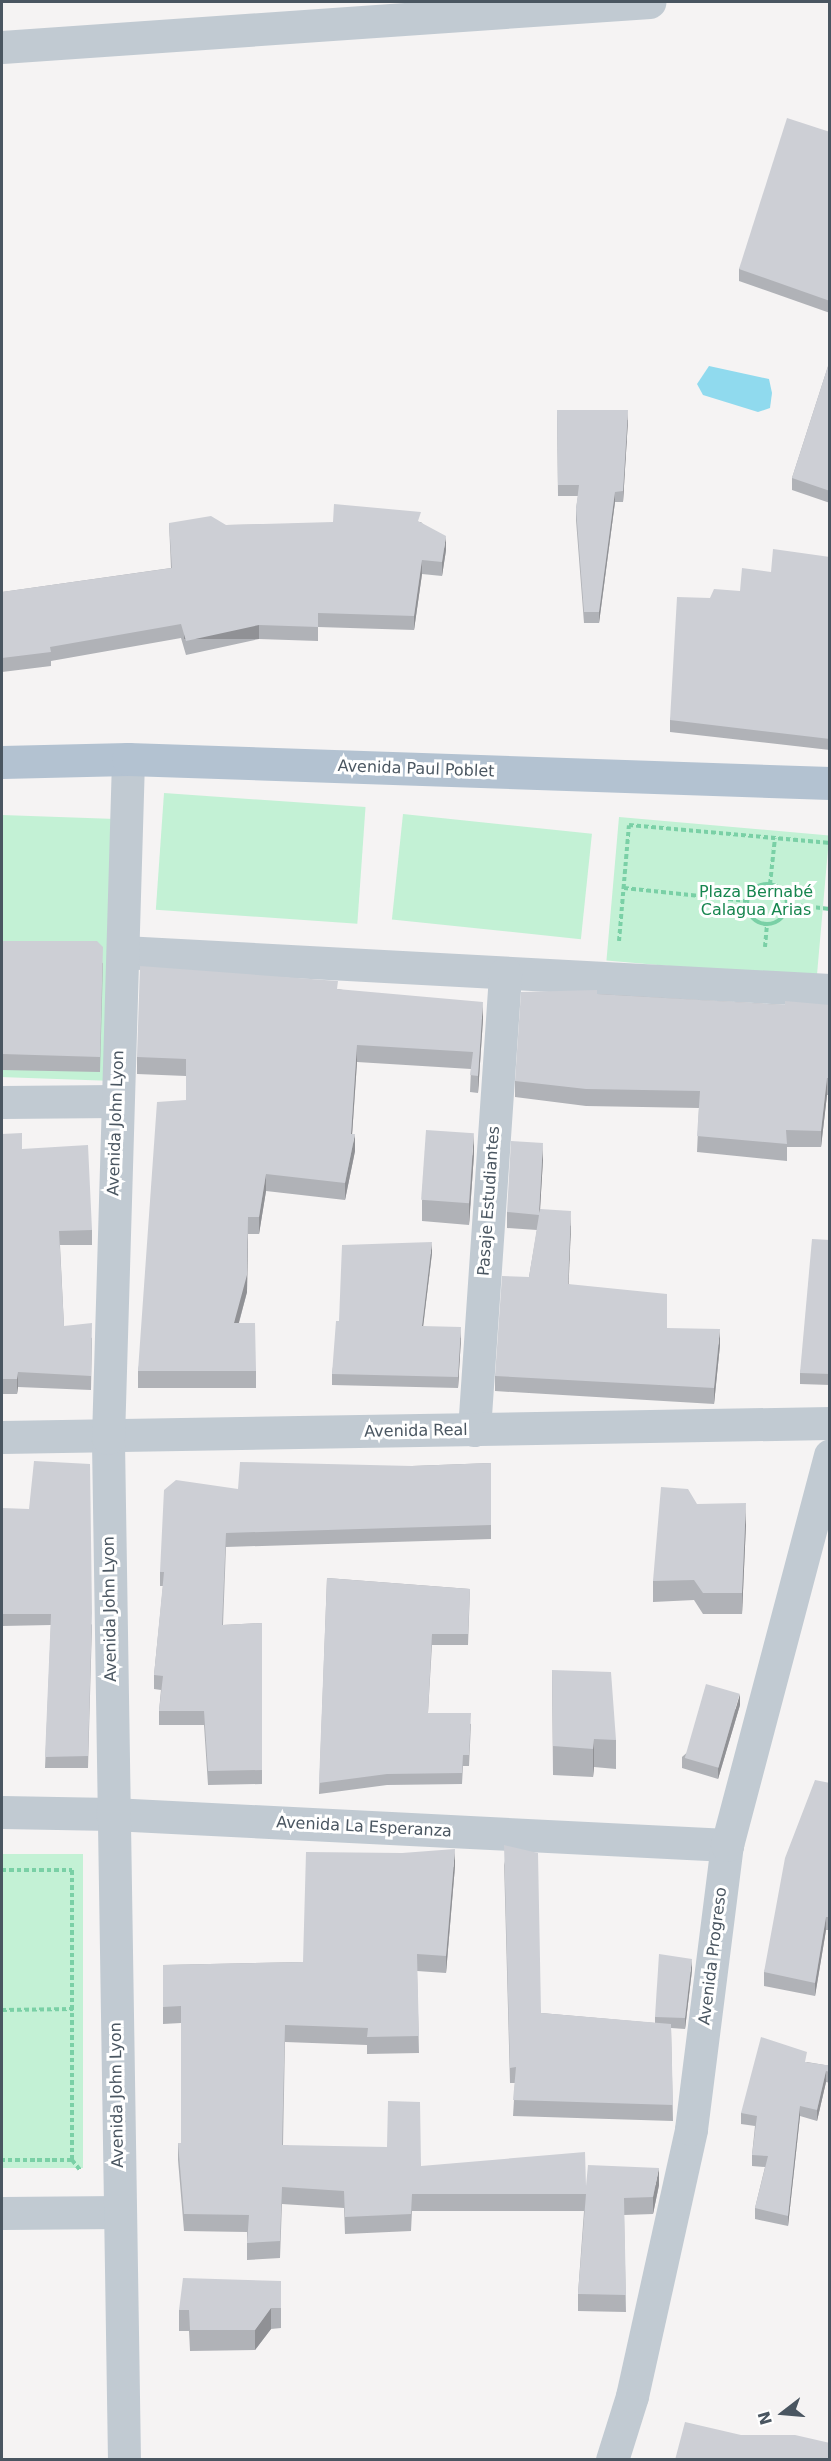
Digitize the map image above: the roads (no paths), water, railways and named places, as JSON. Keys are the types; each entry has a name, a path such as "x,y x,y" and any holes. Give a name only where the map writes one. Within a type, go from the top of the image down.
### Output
{"main road":[{"name":"Avenida Paul Poblet","path":"2,762 128,759 830,783"}],"street":[{"path":"2,47 649,2"},
{"name":"Avenida John Lyon","path":"123,2460 108,1438 116,1101 128,759"},
{"path":"123,952 830,990"},
{"name":"Pasaje Estudiantes","path":"474,1430 505,973"},
{"path":"2,1102 116,1101"},
{"name":"Avenida Real","path":"2,1437 108,1438 830,1423"},
{"name":"Avenida Progreso","path":"612,2460 632,2396 690,2129 727,1845 830,1455"},
{"name":"Avenida La Esperanza","path":"2,1812 112,1814 727,1845"},
{"path":"2,2213 119,2212"}],"water":[{"path":"709,366 769,379 772,393 770,408 758,412 703,395 697,384"}],"park label":[{"name":"Plaza Bernabé Calagua Arias","path":"756,901"}]}
